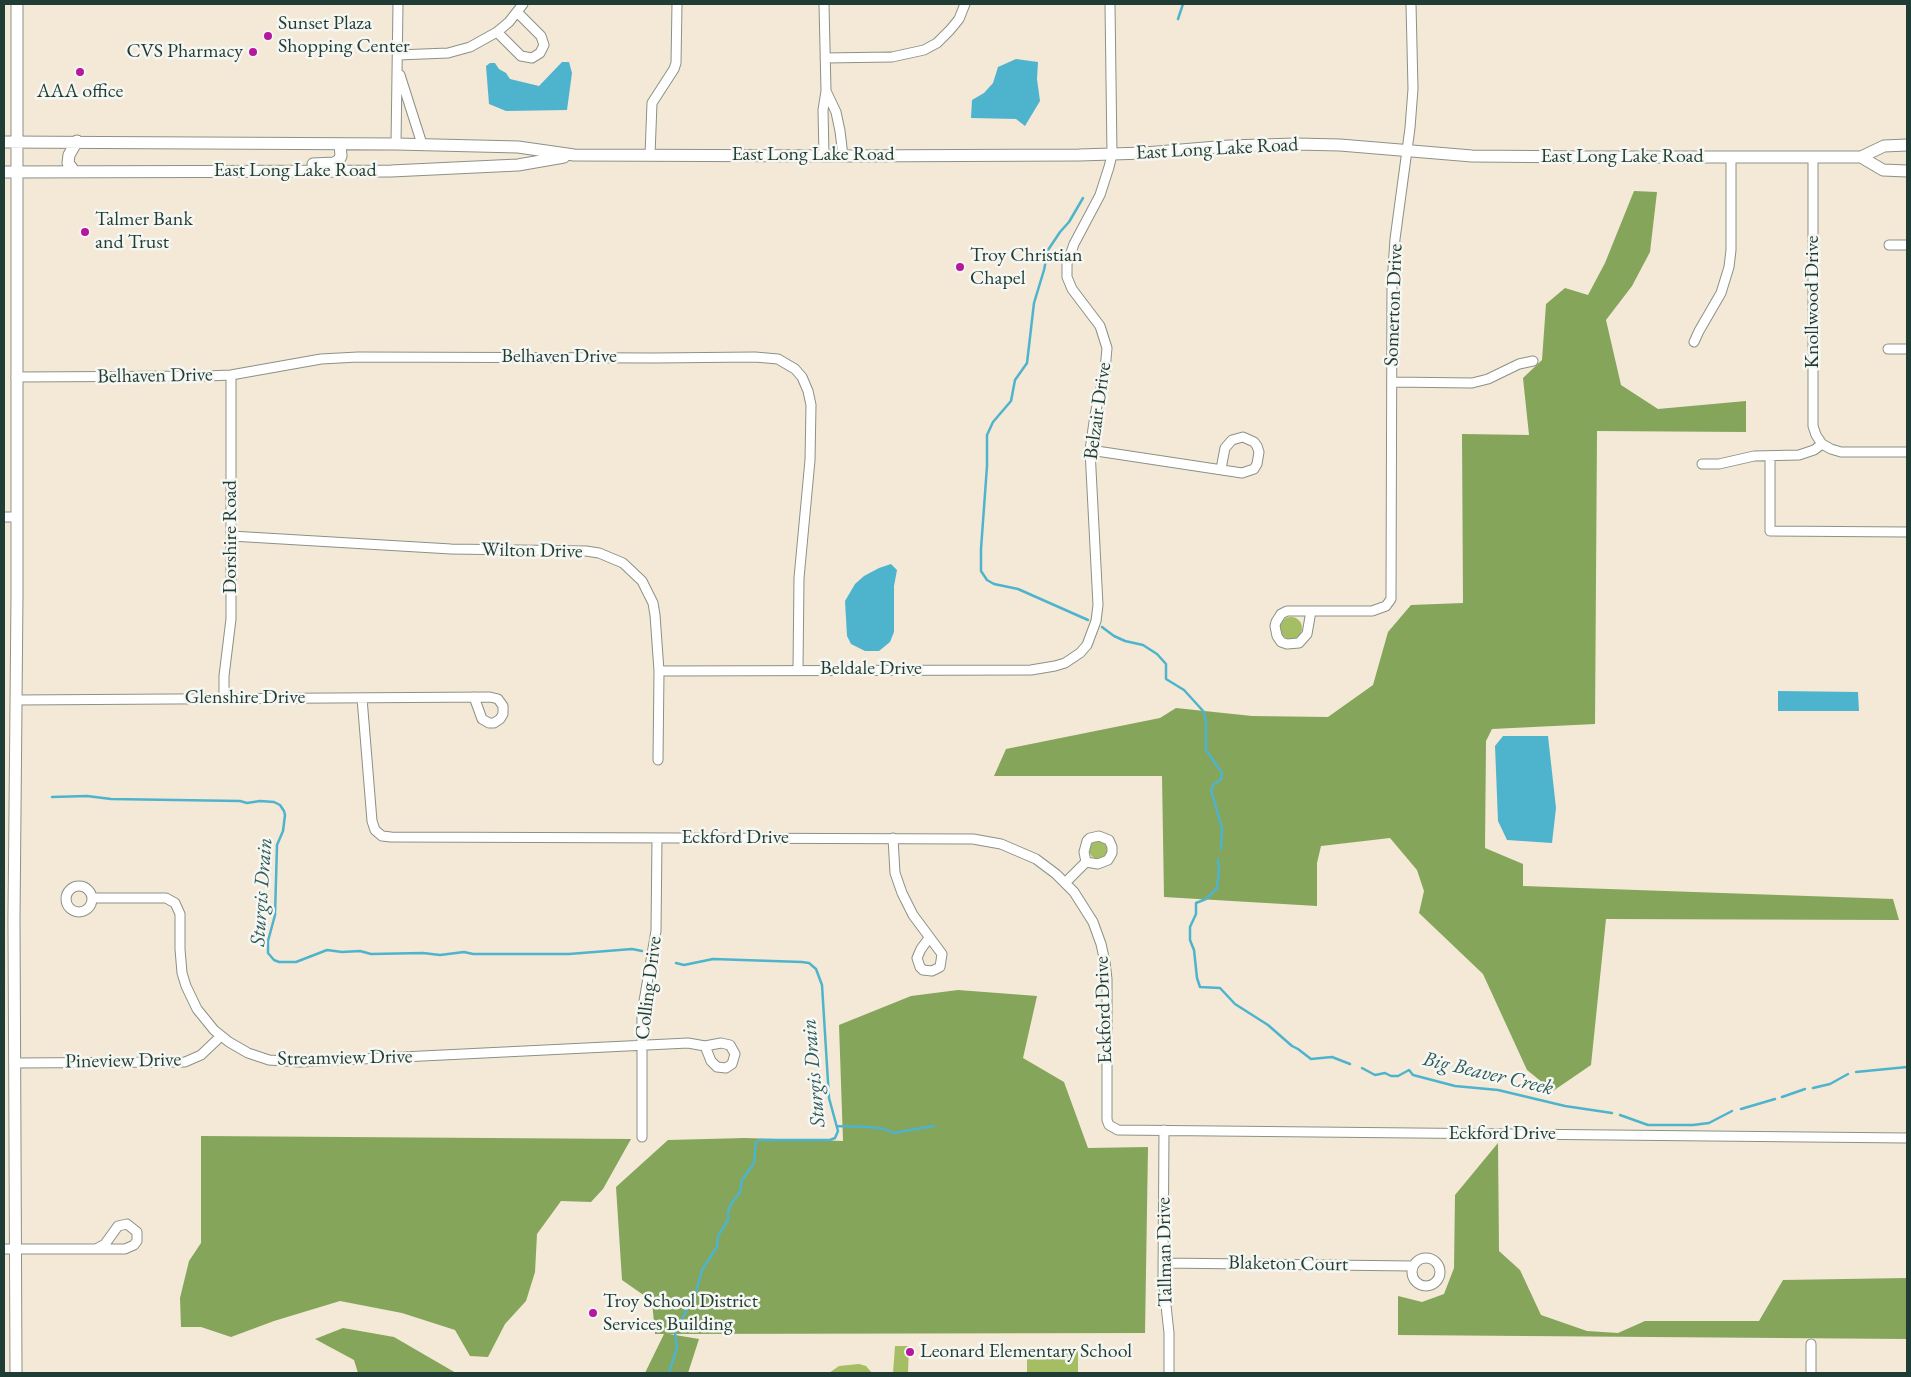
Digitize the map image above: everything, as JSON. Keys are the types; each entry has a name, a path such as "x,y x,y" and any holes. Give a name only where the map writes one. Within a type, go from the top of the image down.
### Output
{"main road":[{"path":"16,1373 10,1249 16,1063 14,920 17,517 17,4"},
{"path":"74,171 68,163 69,155 77,141"},
{"name":"East Long Lake Road","path":"4,142 422,144 518,147 574,155 843,156 1112,154 1229,146 1296,144 1510,157 1861,158 1883,170 1907,171"},
{"path":"143,172 165,164 334,163 341,156 340,144"},
{"path":"383,171 385,166 394,163 461,160 465,152 462,146"},
{"name":"East Long Lake Road","path":"1861,158 1884,146 1907,146"},
{"name":"East Long Lake Road","path":"4,172 383,171 518,165 574,155"}],"street":[{"path":"396,144 398,4"},
{"path":"398,55 434,55 458,51 481,42 497,32 523,4"},
{"path":"650,155 652,103 676,63 677,4"},
{"path":"824,4 826,91 823,110 824,155"},
{"path":"825,58 892,56 919,52 942,38 959,18 965,4"},
{"name":"Belzair Drive","path":"1080,653 1087,645 1098,612 1090,450 1094,415 1105,370 1107,348 1100,326 1072,289 1067,277 1067,264 1074,244 1100,195 1112,154 1110,4"},
{"name":"Somerton Drive","path":"1311,611 1372,611 1386,606 1390,599 1392,271 1413,89 1411,4"},
{"path":"497,32 521,56 532,58 540,53 544,45 542,36 517,12"},
{"path":"398,65 404,93 422,144"},
{"path":"826,91 836,112 843,156"},
{"path":"1694,342 1721,293 1729,267 1731,250 1731,157"},
{"name":"Knollwood Drive","path":"1813,157 1812,417 1816,435 1822,444"},
{"path":"1889,245 1907,245"},
{"path":"1888,349 1907,349"},
{"name":"Belhaven Drive","path":"16,377 173,378 230,375 321,359 358,357 754,357 778,359 795,368 808,391 811,405 810,460 799,572 798,669"},
{"path":"1392,382 1480,381 1512,366 1533,361"},
{"name":"Dorshire Road","path":"224,698 224,669 230,631 230,375"},
{"path":"1090,450 1242,473 1254,469 1259,458 1257,446 1254,442 1243,437 1232,440 1225,448 1221,469"},
{"path":"1702,464 1719,464 1754,456 1806,454 1822,444 1841,452 1907,452"},
{"path":"1770,456 1770,531 1907,532"},
{"path":"4,517 17,517"},
{"name":"Wilton Drive","path":"231,536 451,549 571,550 599,553 623,563 642,581 647,590 655,616 659,671 658,760"},
{"path":"1287,611 1311,611 1307,634 1299,643 1287,644 1282,642 1277,636 1275,626 1278,617 1287,611"},
{"name":"Beldale Drive","path":"659,671 798,669 1031,670 1065,663 1080,653"},
{"name":"Glenshire Drive","path":"16,700 474,697"},
{"name":"Eckford Drive","path":"362,698 372,821 375,830 382,836 973,839 1001,844 1036,859 1065,882 1081,902 1093,922 1106,962 1107,1120 1110,1125 1118,1130 1907,1138"},
{"name":"Colling Drive","path":"642,1137 644,998 653,957 656,931 657,838"},
{"path":"893,838 897,882 907,905 929,938"},
{"path":"1065,882 1086,862"},
{"name":"Streamview Drive","path":"92,898 166,898 175,903 180,914 180,959 186,986 202,1016 221,1036 239,1048 270,1060 289,1062 642,1044 705,1046"},
{"name":"Pineview Drive","path":"16,1063 185,1062 206,1052 221,1036"},
{"name":"Tallman Drive","path":"1164,1130 1164,1297 1170,1340 1169,1373"},
{"path":"10,1249 96,1249"},
{"name":"Blaketon Court","path":"1164,1263 1412,1266"},
{"path":"1811,1344 1811,1373"}],"green space":[{"path":"1634,191 1657,192 1650,252 1632,286 1606,320 1621,385 1658,409 1746,401 1746,432 1597,431 1595,724 1492,729 1486,741 1485,848 1523,864 1523,886 1893,899 1899,920 1606,919 1591,1065 1553,1091 1527,1070 1483,974 1419,913 1424,891 1417,870 1390,838 1321,846 1317,863 1317,906 1164,897 1162,776 994,776 1006,749 1160,718 1176,708 1252,716 1328,717 1373,685 1388,632 1411,605 1463,603 1462,434 1529,435 1523,378 1542,360 1546,304 1565,288 1588,295 1605,263"},
{"path":"1291,617 1299,620 1302,628 1299,636 1291,639 1283,636 1280,628 1283,620"},
{"path":"1098,841 1106,846 1107,850 1102,858 1098,859 1090,854 1089,850 1094,842"},
{"path":"958,990 1037,996 1023,1058 1064,1082 1088,1148 1148,1147 1145,1333 669,1334 699,1339 688,1373 645,1373 664,1334 655,1334 652,1301 622,1280 616,1187 668,1140 745,1138 843,1141 839,1025 911,996"},
{"path":"201,1136 631,1139 603,1189 591,1202 561,1201 537,1234 535,1272 526,1301 505,1324 488,1357 470,1356 455,1330 402,1313 340,1301 274,1321 231,1337 201,1327 181,1327 180,1298 189,1261 201,1243"},
{"path":"1498,1143 1499,1251 1520,1270 1541,1315 1587,1331 1618,1333 1645,1321 1759,1321 1783,1280 1907,1278 1907,1339 1398,1335 1398,1296 1422,1302 1444,1294 1454,1268 1455,1195"},
{"path":"343,1328 394,1337 456,1373 358,1373 354,1360 315,1339"},
{"path":"895,1346 909,1346 908,1373 893,1373"},
{"path":"1034,1350 1078,1351 1078,1373 1027,1372 1027,1354"},
{"path":"859,1364 866,1366 872,1373 829,1373 839,1366"}],"water":[{"path":"1016,59 1038,62 1037,79 1040,101 1025,126 1016,119 971,118 972,100 984,93 993,83 998,67"},
{"path":"562,62 569,62 572,73 567,110 506,111 489,104 486,66 490,63 495,63 510,79 539,86"},
{"path":"891,564 897,570 894,586 894,632 890,642 879,651 865,651 851,644 847,636 845,601 855,584 864,576"},
{"path":"1778,691 1858,692 1859,711 1778,711"},
{"path":"1503,736 1548,736 1556,808 1552,843 1507,840 1498,821 1495,746"}],"waterway":[{"name":"Big Beaver Creek","path":"1178,19 1183,4"},
{"name":"Big Beaver Creek","path":"1083,198 1069,222 1048,250 1034,303 1027,363 1015,380 1011,401 993,422 987,435 981,571 987,580 994,584 1018,589 1088,620"},
{"name":"Big Beaver Creek","path":"1102,627 1114,636 1125,641 1143,645 1157,654 1166,664 1166,679 1184,690 1204,712 1206,750 1222,773 1221,779 1214,784 1211,790 1222,828 1221,849"},
{"name":"Sturgis Drain","path":"52,797 87,796 111,799 240,801 247,803 260,801 274,802 280,805 285,815 283,831 277,845 275,915 268,941 268,953 274,960 279,962 296,962 327,950 342,952 360,951 371,954 423,953 440,955 464,952 473,954 569,954 632,949 642,951"},
{"name":"Big Beaver Creek","path":"1218,859 1217,888 1206,899 1196,903 1196,914 1190,927 1190,940 1194,950 1197,978 1200,987 1220,988 1235,1004 1268,1025 1292,1046 1311,1059 1332,1057 1350,1064"},
{"name":"Sturgis Drain","path":"669,1373 677,1348 675,1333 696,1292 702,1270 717,1247 718,1236 728,1220 728,1212 731,1204 740,1192 742,1180 754,1163 756,1142 760,1140 830,1140 835,1138 838,1131 829,1098 822,985 816,969 809,963 802,962 713,959 684,965 676,963"},
{"name":"Big Beaver Creek","path":"1856,1072 1907,1067"},
{"name":"Big Beaver Creek","path":"1362,1068 1375,1075 1385,1073 1391,1076 1398,1076 1409,1070 1413,1075 1455,1086 1498,1090 1565,1106 1612,1113"},
{"name":"Big Beaver Creek","path":"1813,1088 1830,1084 1848,1074"},
{"name":"Big Beaver Creek","path":"1782,1097 1805,1089"},
{"name":"Big Beaver Creek","path":"1741,1109 1775,1099"},
{"name":"Big Beaver Creek","path":"1620,1115 1648,1125 1693,1125 1709,1123 1732,1111"},
{"path":"837,1126 869,1127 885,1129 893,1133 934,1126"}],"place":[{"name":"Sunset Plaza Shopping Center","path":"268,36"},
{"name":"CVS Pharmacy","path":"253,52"},
{"name":"AAA office","path":"80,72"},
{"name":"Talmer Bank and Trust","path":"85,232"},
{"name":"Troy Christian Chapel","path":"960,267"},
{"name":"Troy School District Services Building","path":"593,1313"},
{"name":"Leonard Elementary School","path":"910,1352"}]}
